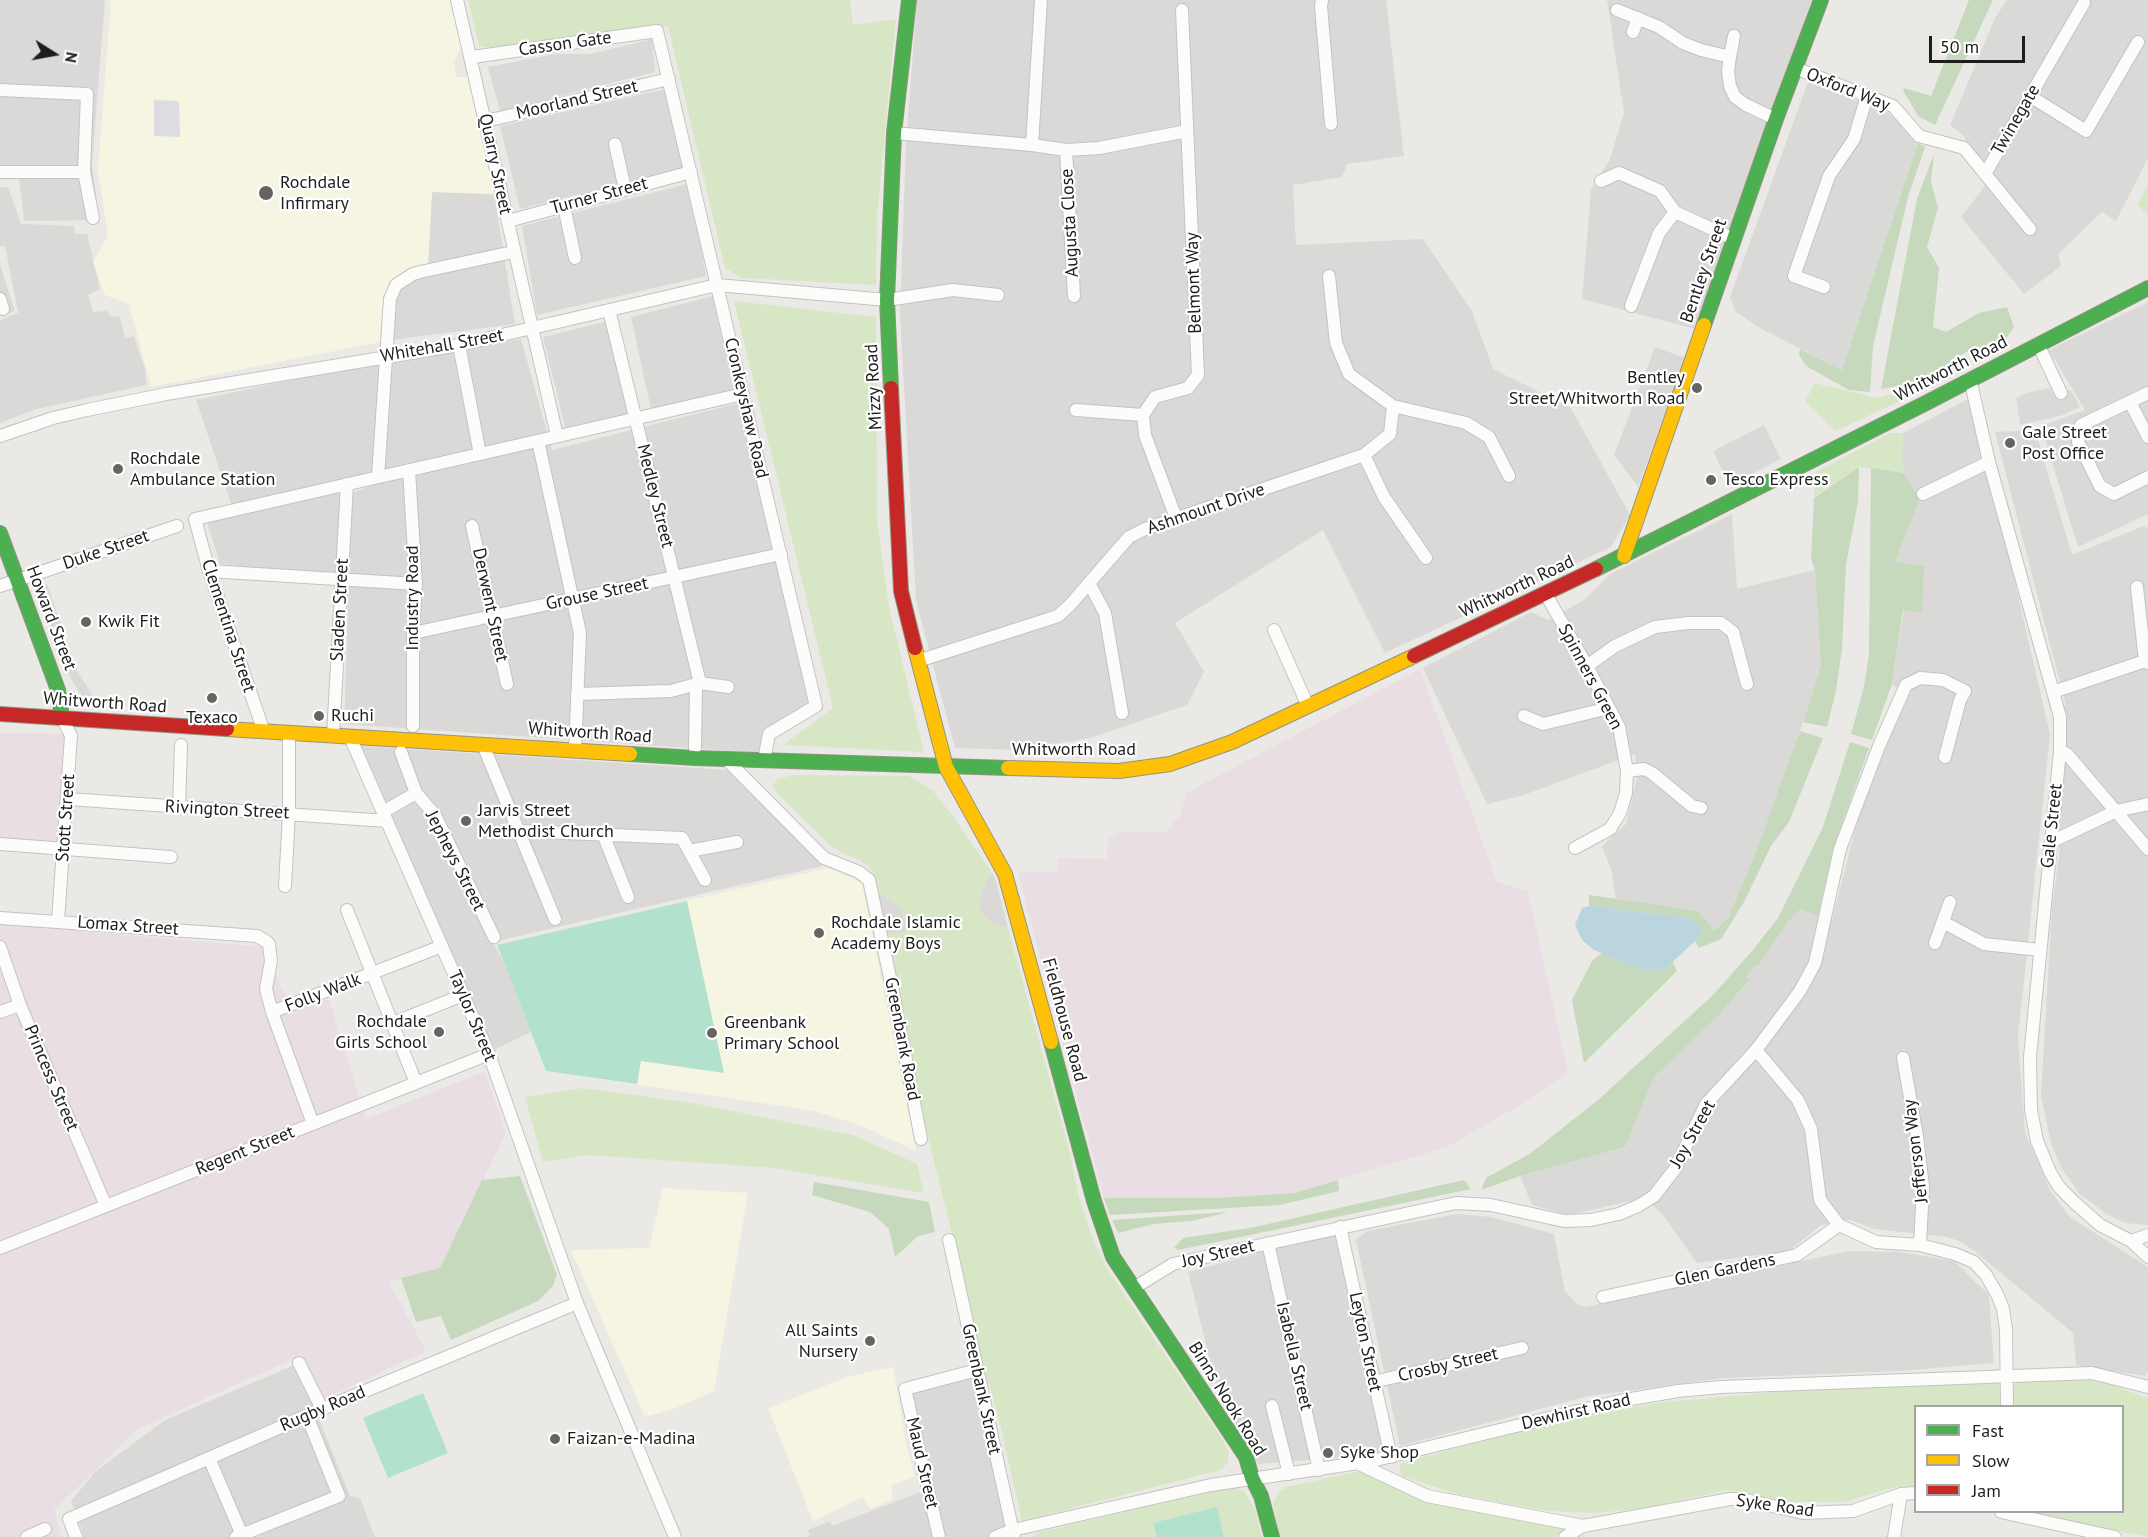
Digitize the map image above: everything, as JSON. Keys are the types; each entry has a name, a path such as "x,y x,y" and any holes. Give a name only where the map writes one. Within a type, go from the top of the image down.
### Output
{"street":[{"name":"Quarry Street","path":"458,0 556,436"},
{"name":"Mizzy Road","path":"909,0 894,133 887,300 902,591 946,767"},
{"path":"1032,145 1041,0"},
{"path":"1322,0 1331,124"},
{"name":"Bentley Street","path":"1624,556 1776,119 1821,0"},
{"name":"Twinegate","path":"1985,174 2085,3"},
{"name":"Belmont Way","path":"1143,415 1155,397 1188,388 1198,375 1182,10"},
{"path":"1617,10 1659,27 1683,43 1701,51 1730,57"},
{"path":"1633,32 1638,18"},
{"name":"Casson Gate","path":"472,57 657,31"},
{"name":"Cronkeyshaw Road","path":"657,31 816,706 769,734 764,760"},
{"path":"1734,36 1728,71 1730,86 1735,97 1746,105 1776,119"},
{"path":"2030,96 2086,131 2138,42"},
{"name":"Oxford Way","path":"1795,68 1893,106 1919,135 1964,148 2030,229"},
{"name":"Moorland Street","path":"486,121 669,79"},
{"path":"0,90 87,94 84,172 93,219"},
{"path":"1824,287 1794,276 1829,176 1854,139 1867,96"},
{"name":"Augusta Close","path":"894,133 1066,150 1099,148 1187,131"},
{"path":"615,144 625,189"},
{"name":"Augusta Close","path":"1066,150 1074,296"},
{"path":"0,172 84,172"},
{"name":"Turner Street","path":"508,221 691,172"},
{"path":"1601,181 1619,173 1660,191 1675,212 1734,239"},
{"path":"564,206 575,258"},
{"path":"1631,306 1659,233 1675,212"},
{"path":"378,477 390,299 396,285 413,274 513,252"},
{"path":"1329,276 1336,343 1348,374 1393,406 1466,423 1489,437 1509,476"},
{"name":"Whitehall Street","path":"0,436 53,418 166,394 459,345 717,285 887,300 953,290 998,295"},
{"name":"Whitworth Road","path":"0,714 289,734 764,760 1119,771 1170,764 1232,742 1624,556 2148,288"},
{"name":"Medley Street","path":"609,310 675,577 698,684 695,748"},
{"path":"2038,344 2061,393"},
{"path":"459,345 480,454"},
{"name":"Gale Street","path":"1970,379 1989,462 2060,717 2060,751 2030,1057 2031,1110 2037,1141 2055,1179 2075,1203 2100,1225 2131,1241 2148,1257"},
{"path":"2148,393 2080,425 2078,442 2100,486 2114,494 2148,477"},
{"path":"347,484 743,394"},
{"path":"2130,402 2148,437"},
{"name":"Ashmount Drive","path":"918,661 1058,616 1129,537 1176,518 1364,455 1390,434 1393,406"},
{"path":"1076,410 1143,415 1145,435 1176,518"},
{"path":"538,441 580,633 575,750"},
{"path":"1364,455 1384,497 1426,558"},
{"path":"1923,494 1989,462"},
{"name":"Industry Road","path":"409,470 416,584 413,633 413,726"},
{"name":"Clementina Street","path":"264,732 209,571 195,519 347,484"},
{"name":"Sladen Street","path":"333,736 347,484"},
{"name":"Duke Street","path":"0,585 177,525"},
{"name":"Derwent Street","path":"472,526 507,684"},
{"name":"Howard Street","path":"0,533 58,690 62,717"},
{"name":"Grouse Street","path":"413,633 781,554"},
{"path":"209,571 416,584"},
{"path":"1089,583 1105,613 1122,713"},
{"path":"2053,692 2146,662 2137,587"},
{"name":"Spinners Green","path":"1545,593 1619,727 1627,771 1626,793 1620,813 1610,829 1575,848"},
{"path":"1587,666 1615,646 1655,627 1688,623 1721,623 1733,632 1747,684"},
{"path":"1274,630 1308,706"},
{"name":"Joy Street","path":"1134,1288 1173,1264 1456,1203 1491,1205 1564,1221 1591,1220 1619,1214 1654,1196 1676,1168 1706,1104 1756,1050 1800,991 1815,963 1840,849 1879,746 1906,685 1920,678 1943,680 1965,692 1960,700 1945,758"},
{"path":"577,694 671,691 698,684 728,687"},
{"path":"1524,716 1543,724 1610,708"},
{"name":"Stott Street","path":"58,921 71,736 62,717"},
{"path":"285,885 294,852 289,814 289,734"},
{"name":"Taylor Street","path":"350,737 489,1054 577,1303 675,1537"},
{"path":"483,744 555,919"},
{"path":"179,808 181,745"},
{"path":"2060,751 2067,754 2148,849"},
{"name":"Jepheys Street","path":"401,752 416,793 435,815 494,937"},
{"name":"Greenbank Road","path":"725,758 824,858 859,872 869,880 921,1139"},
{"name":"Fieldhouse Road","path":"946,767 1005,873 1094,1201 1113,1257 1134,1288"},
{"path":"1627,771 1644,769 1652,773 1692,806 1701,808"},
{"path":"385,816 416,793"},
{"name":"Rivington Street","path":"68,799 289,814 385,816"},
{"path":"2050,842 2116,811 2148,804"},
{"path":"518,831 682,838 705,880"},
{"path":"603,834 628,897"},
{"path":"689,851 737,842"},
{"path":"0,844 64,851 171,857"},
{"path":"1935,943 1950,902"},
{"name":"Folly Walk","path":"346,910 374,974"},
{"name":"Lomax Street","path":"0,918 257,936 269,944 272,961 266,989 272,1012"},
{"path":"1942,922 1984,944 2040,950"},
{"name":"Folly Walk","path":"272,1012 442,946"},
{"name":"Princess Street","path":"0,948 20,1005 106,1206"},
{"path":"374,974 416,1083"},
{"path":"393,1023 463,995"},
{"path":"0,1012 20,1005"},
{"path":"272,1012 313,1124"},
{"path":"1756,1050 1798,1100 1811,1129 1820,1200 1839,1225 1876,1242 1920,1245 1965,1258 1974,1262 1986,1275 2003,1309 2007,1405"},
{"name":"Regent Street","path":"0,1248 489,1054"},
{"name":"Jefferson Way","path":"1903,1058 1917,1136 1923,1187 1920,1245"},
{"name":"Glen Gardens","path":"1603,1297 1797,1255 1839,1225"},
{"name":"Leyton Street","path":"1340,1227 1391,1456"},
{"path":"2131,1241 2148,1235"},
{"name":"Greenbank Street","path":"949,1240 1013,1534"},
{"name":"Isabella Street","path":"1268,1243 1320,1470"},
{"name":"Binns Nook Road","path":"1134,1288 1246,1457 1252,1478 1261,1496 1272,1537"},
{"name":"Rugby Road","path":"76,1537 69,1519 322,1409 577,1303"},
{"name":"Crosby Street","path":"1373,1382 1522,1348"},
{"path":"299,1363 322,1409"},
{"name":"Maud Street","path":"939,1537 905,1389 977,1371"},
{"name":"Dewhirst Road","path":"995,1537 1252,1478 1357,1463 1618,1401 1677,1391 1721,1387 2092,1373 2148,1387"},
{"path":"1272,1406 1289,1474"},
{"path":"209,1458 239,1536 339,1496 307,1416"},
{"path":"1357,1463 1427,1496 1583,1526"},
{"name":"Syke Road","path":"1565,1537 1583,1526 1730,1499 1742,1499 1792,1511 1853,1511 1900,1494 1914,1493"},
{"path":"1894,1537 1900,1494"},
{"path":"2010,1513 2115,1537"},
{"path":"27,1537 45,1529"}],"shaded area":[{"path":"0,0 105,0 92,164 99,220 24,221 19,178 0,179"},
{"name":"Rochdale Infirmary","path":"111,0 452,0 462,46 454,61 456,77 470,77 494,194 432,192 428,265 397,280 391,340 151,387 129,304 105,295 93,262 108,236 98,171"},
{"path":"917,0 1386,0 1404,156 1347,164 1342,177 1293,185 1296,245 1423,239 1472,311 1493,369 1571,408 1630,515 1611,547 1385,653 1323,530 1175,623 1204,672 1187,705 1090,738 1018,750 955,748 916,601 900,315 906,144"},
{"path":"1607,0 1812,0 1731,222 1695,329 1582,299 1591,190 1610,159 1624,113"},
{"path":"1969,0 1993,0 1935,125 1918,116 1903,90 1904,88 1931,96"},
{"path":"2007,0 2148,0 2148,158 2116,221 2102,212 2058,254 2061,266 2024,294 1961,217 1985,186 1964,136 1950,125 1995,18"},
{"path":"652,39 655,72 500,111 488,67 555,54 591,54"},
{"path":"1808,82 1889,113 1918,143 1842,370 1758,327 1735,311 1730,297"},
{"path":"666,89 683,168 520,209 500,126"},
{"path":"154,100 179,101 180,137 154,136"},
{"path":"1918,143 1925,147 1908,197 1873,346 1870,392 1849,390 1806,366 1799,355 1800,349 1842,370"},
{"path":"1934,154 1931,182 1938,208 1927,247 1939,268 1933,327 1946,332 1979,313 2007,307 2014,327 2005,340 1970,350 1954,359 1917,391 1914,383 1881,389 1917,199"},
{"path":"691,183 706,276 537,315 522,226"},
{"path":"0,187 8,187 21,224 74,226 75,234 87,234 100,289 88,295 93,312 107,311 112,317 120,316 125,338 134,336 145,369 146,385 37,409 0,423 0,320 18,313 5,246 0,246"},
{"path":"432,192 494,194 515,324 391,340 397,291 428,265"},
{"path":"0,265 15,311 0,316"},
{"path":"713,296 734,393 651,409 631,317"},
{"path":"2148,302 2148,514 2078,547 2041,426 2085,410 2049,350"},
{"path":"608,321 630,417 566,431 543,337"},
{"path":"521,339 552,450 739,403 810,704 764,734 760,753 344,724 352,493 382,482 390,363"},
{"path":"1655,347 1685,358 1638,487 1614,455"},
{"path":"378,362 381,367 374,474 343,481 339,576 220,564 207,522 235,515 196,400"},
{"path":"2050,388 2054,396 2071,390 2080,407 2063,415 2020,425 2016,398 2026,393"},
{"path":"1972,397 2050,734 2018,1038 2025,1133 2051,1192 2070,1217 2148,1267 2148,1370 2145,1376 2076,1365 2073,1333 1977,1253 1962,1242 1947,1237 1875,1229 1850,1220 1821,1225 1789,1251 1697,1263 1663,1215 1644,1198 1569,1215 1532,1205 1520,1176 1625,1147 1654,1077 1718,1016 1749,982 1745,978 1755,964 1758,966 1800,908 1832,920 1857,822 1906,696 1892,684 1904,609 1922,612 1895,562 1920,499 1904,473 1903,433"},
{"path":"1764,425 1781,459 1730,485 1713,451"},
{"path":"2035,430 2072,555 2144,526 2148,529 2148,1225 2125,1223 2105,1213 2079,1193 2062,1169 2051,1144 2041,1095 2052,909 2059,856 2065,702 1995,432"},
{"path":"1859,467 1858,502 1846,564 1842,649 1836,691 1827,727 1803,722 1821,665 1815,570 1811,559 1814,498"},
{"path":"1871,468 1904,473 1920,499 1895,562 1924,566 1922,613 1903,610 1892,684 1872,740 1851,734 1864,687 1869,654"},
{"path":"1732,514 1737,589 1815,570 1821,665 1786,775 1759,844 1728,918 1713,930 1698,911 1616,900 1612,872 1602,846 1626,824 1637,778 1635,754 1521,796 1487,804 1423,668 1531,612 1548,620 1584,600 1610,574"},
{"path":"47,584 77,670 95,700 89,702 80,694 68,673 38,587"},
{"path":"1420,669 1497,882 1528,891 1568,1072 1529,1100 1447,1147 1294,1193 1217,1198 1104,1198 1018,873 1058,871 1058,858 1107,859 1108,839 1121,832 1166,832 1181,814 1186,793"},
{"path":"1800,731 1823,738 1789,822 1771,846 1744,902 1721,939 1699,948 1695,941 1701,928 1690,918 1589,906 1589,895 1698,911 1714,930 1728,918 1759,844"},
{"path":"0,733 65,734 58,845 0,851"},
{"path":"1850,742 1869,748 1834,846 1818,915 1800,909 1758,966 1755,965 1746,977 1749,981 1718,1016 1654,1077 1625,1147 1520,1176 1481,1190 1486,1178 1531,1153 1598,1100 1713,995 1752,951 1778,918 1823,827"},
{"path":"360,746 728,770 822,866 493,942 537,1029 494,1050"},
{"name":"Greenbank Primary School","path":"828,868 862,883 916,1151 862,1126 815,1111 546,1071 497,945"},
{"path":"992,873 1008,928 991,923 979,911 981,893"},
{"path":"877,891 898,905 903,913 907,932 886,935"},
{"path":"0,924 264,947 287,999 329,1000 366,1119 485,1071 506,1133 440,1268 389,1282 426,1351 322,1400 301,1355 138,1429 54,1510 62,1537 0,1537"},
{"path":"1602,953 1648,972 1665,969 1673,962 1677,971 1584,1063 1572,1000 1592,961"},
{"path":"520,1176 557,1275 553,1286 538,1301 451,1340 441,1316 416,1322 401,1278 440,1268 482,1180"},
{"path":"1338,1180 1339,1191 1279,1205 1110,1215 1104,1198 1217,1198 1294,1193"},
{"path":"1464,1180 1471,1189 1178,1250 1174,1248 1183,1238 1250,1228"},
{"path":"814,1182 929,1202 935,1232 918,1236 895,1257 889,1229 870,1212 812,1195"},
{"path":"663,1188 748,1193 714,1391 673,1409 645,1417 571,1250 649,1248"},
{"path":"1229,1212 1191,1221 1154,1224 1118,1233 1112,1220"},
{"path":"1457,1214 1491,1217 1554,1234 1565,1291 1578,1305 1585,1307 1849,1251 1900,1252 1954,1261 1989,1295 1994,1363 1899,1371 1723,1378 1589,1396 1400,1446 1356,1240 1367,1231"},
{"path":"1338,1232 1387,1454 1258,1464 1219,1397 1188,1272"},
{"path":"297,1364 350,1496 360,1498 375,1537 261,1537 260,1535 254,1537 84,1537 71,1501 95,1472 165,1420"},
{"path":"979,1366 1017,1537 805,1537 810,1535 808,1530 830,1521 832,1526 933,1487 909,1382"},
{"path":"893,1367 906,1443 915,1477 891,1485 893,1499 870,1509 863,1497 813,1521 768,1408 847,1377"}],"green space":[{"path":"468,0 850,0 853,25 896,19 877,216 876,285 742,278 725,268 668,26 492,48 479,46"},
{"path":"2148,185 2148,215 2137,205"},
{"path":"734,301 876,317 877,520 889,607 924,752 783,745 833,708"},
{"path":"1814,383 1878,398 1910,390 1911,396 1836,431 1805,402"},
{"path":"1890,433 1903,433 1904,473 1859,467 1814,497 1816,472"},
{"path":"794,775 909,776 933,791 992,873 981,893 979,911 991,923 1008,928 1068,1146 1078,1194 1094,1242 1108,1270 1224,1442 1229,1454 1227,1463 1221,1470 1022,1521 998,1415 971,1325 953,1238 929,1142 886,935 906,931 903,913 898,905 877,891 871,868 830,845 778,794 773,786 777,779"},
{"path":"687,901 724,1073 641,1061 637,1084 546,1071 497,945"},
{"path":"583,1088 693,1103 853,1135 917,1164 924,1193 773,1168 589,1155 543,1162 525,1097"},
{"path":"2084,1379 2109,1384 2148,1398 2148,1537 2034,1513 2124,1513 2124,1405 2012,1405 2012,1389 2018,1381"},
{"path":"1996,1382 2000,1387 2000,1405 1914,1405 1914,1486 1896,1487 1844,1502 1788,1502 1728,1490 1639,1509 1597,1513 1549,1511 1460,1495 1402,1476 1399,1468 1401,1463 1526,1430 1617,1410 1664,1402 1813,1389"},
{"path":"423,1393 448,1453 388,1478 363,1418"},
{"path":"1360,1471 1425,1501 1568,1528 1554,1537 1280,1537 1273,1504 1278,1493 1286,1487"},
{"path":"1232,1487 1245,1492 1255,1509 1262,1537 1032,1537 1040,1532"},
{"path":"1217,1507 1224,1537 1157,1537 1153,1523"}],"water":[{"path":"1589,906 1690,918 1702,928 1695,941 1665,969 1648,972 1594,950 1582,940 1575,925 1582,908"}],"traffic: fast":[{"path":"891,388 887,300 894,133 909,0"},
{"path":"1704,325 1776,119 1821,0"},
{"path":"1596,569 2148,288"},
{"path":"0,533 58,690 62,717"},
{"path":"630,754 1008,768"},
{"path":"1051,1042 1094,1201 1113,1257 1246,1457 1252,1478 1261,1496 1272,1537"}],"traffic: slow":[{"path":"1624,556 1704,325"},
{"path":"915,648 946,767 1005,874 1051,1042"},
{"path":"1008,768 1119,771 1170,764 1232,742 1414,656"},
{"path":"227,729 630,754"}],"traffic: jam":[{"path":"891,388 901,591 915,648"},
{"path":"1414,656 1596,569"},
{"path":"0,714 227,729"}],"place":[{"name":"Rochdale Infirmary","path":"266,193"},
{"name":"Bentley Street/Whitworth Road","path":"1697,388"},
{"name":"Gale Street Post Office","path":"2010,443"},
{"name":"Rochdale Ambulance Station","path":"118,469"},
{"name":"Tesco Express","path":"1711,480"},
{"name":"Kwik Fit","path":"86,622"},
{"name":"Texaco","path":"212,698"},
{"name":"Ruchi","path":"319,716"},
{"name":"Jarvis Street Methodist Church","path":"466,821"},
{"name":"Rochdale Islamic Academy Boys","path":"819,933"},
{"name":"Rochdale Girls School","path":"439,1032"},
{"name":"Greenbank Primary School","path":"712,1033"},
{"name":"All Saints Nursery","path":"870,1341"},
{"name":"Faizan-e-Madina","path":"555,1439"},
{"name":"Syke Shop","path":"1328,1453"}]}
